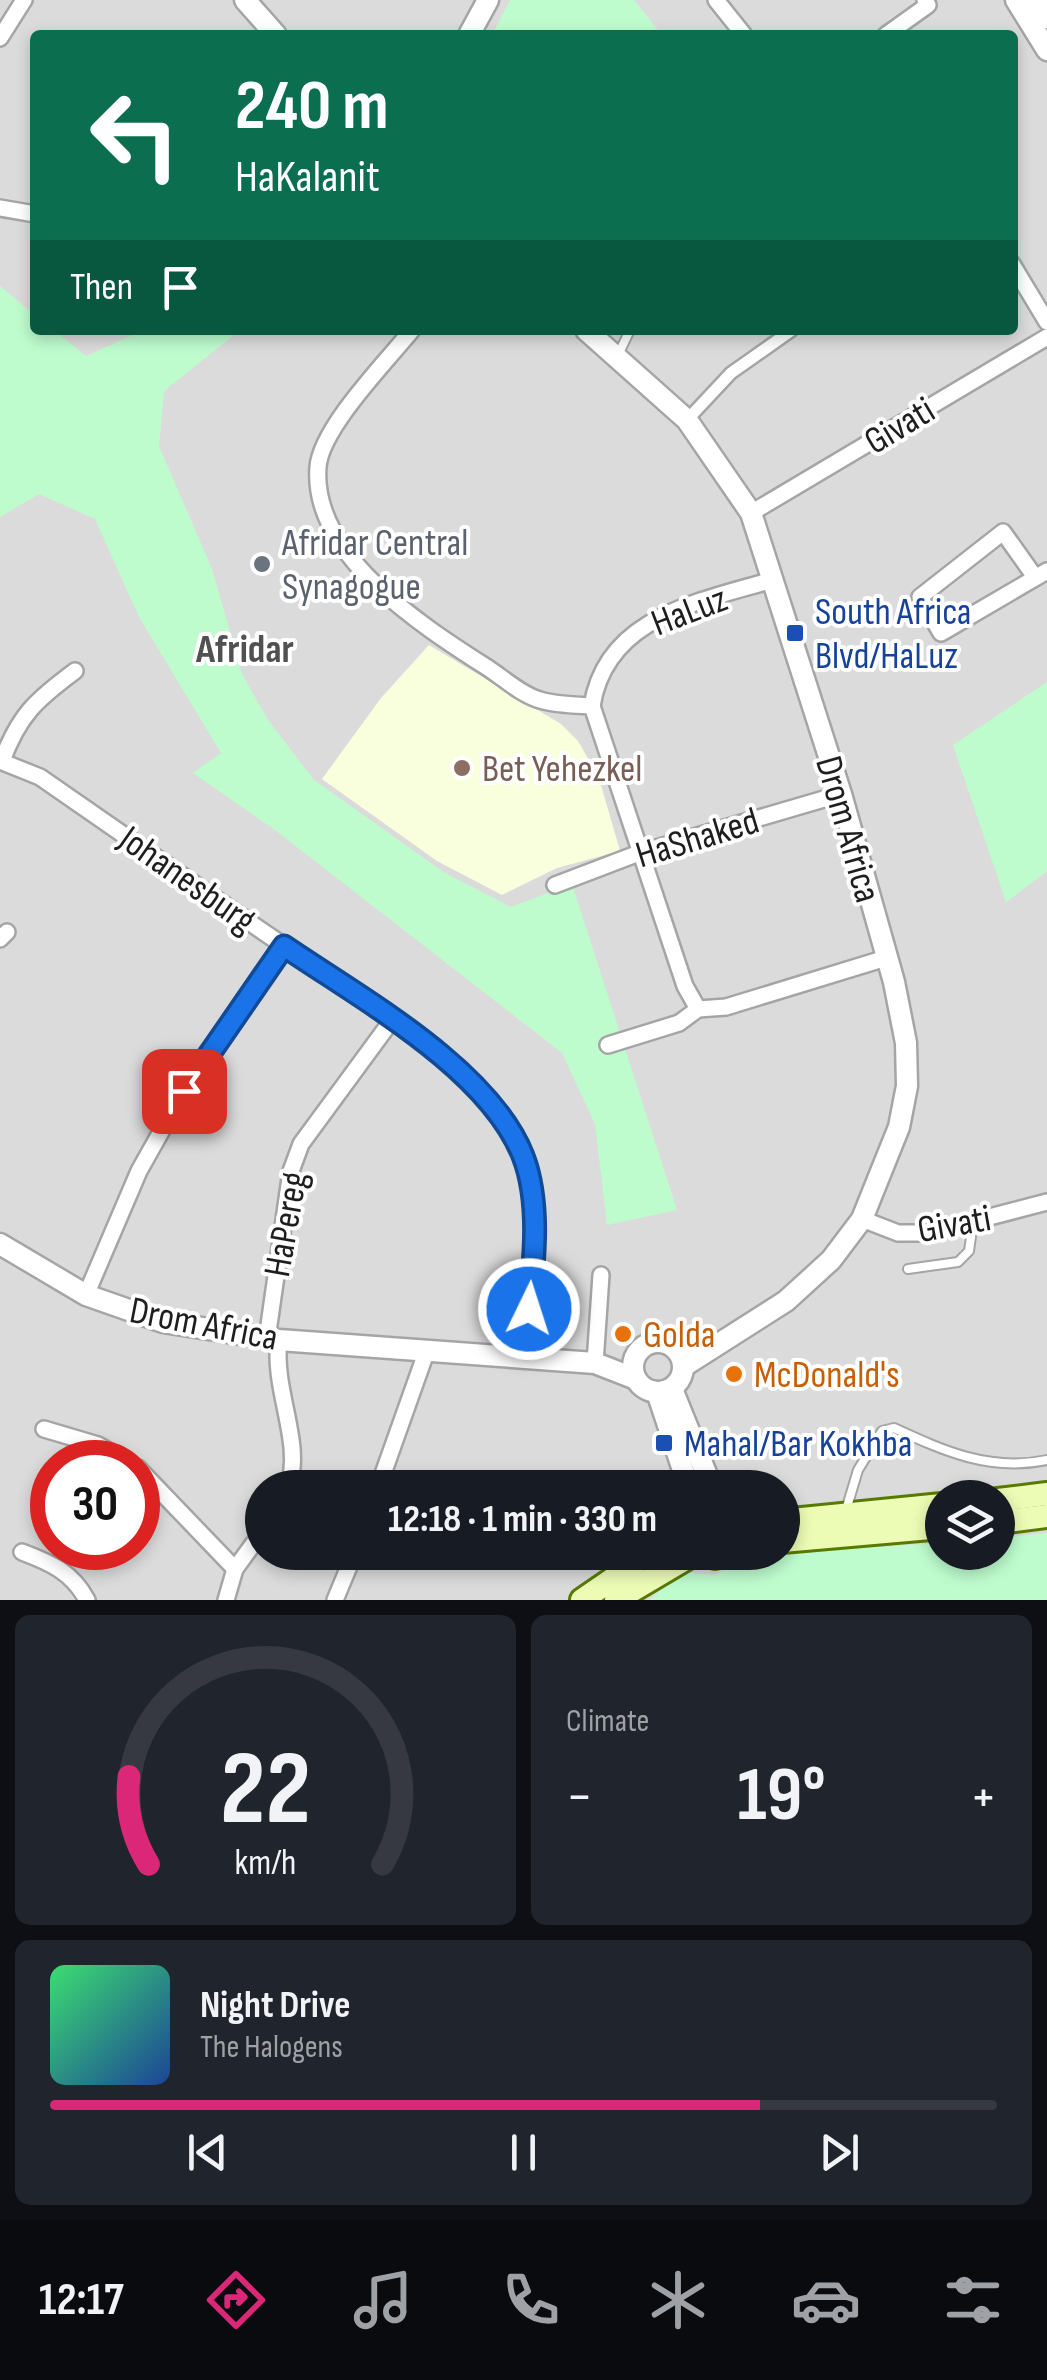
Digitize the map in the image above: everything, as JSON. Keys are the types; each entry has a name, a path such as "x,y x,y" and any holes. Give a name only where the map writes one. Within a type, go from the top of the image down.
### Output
{"main road":[{"path":"1015,1498 1047,1494"},
{"path":"800,1518 925,1506"},
{"path":"1015,1520 1047,1516"},
{"path":"800,1539 925,1528"},
{"path":"582,1600 626,1570"},
{"path":"616,1600 667,1570"}],"street":[{"path":"0,38 24,0"},
{"path":"245,0 272,30"},
{"path":"716,0 740,30"},
{"path":"893,30 928,5 925,0"},
{"path":"1016,0 1047,50"},
{"path":"1036,0 1047,18"},
{"path":"471,30 479,4"},
{"path":"0,208 30,213"},
{"path":"1018,274 1047,322"},
{"path":"408,335 328,439 318,464 319,489 328,519 358,568 427,629 537,699 592,706 685,986 698,1009"},
{"name":"Drom Africa","path":"592,335 687,420 752,513 841,794 906,1043 907,1086 886,1169 862,1219 831,1260 786,1301 735,1336 680,1358"},
{"path":"687,420 732,373 785,335"},
{"name":"Givati","path":"752,513 1047,337"},
{"path":"1003,532 1041,574 942,633 920,597 1003,532"},
{"name":"HaLuz","path":"592,706 596,684 608,660 637,629 686,605 772,580"},
{"path":"1,761 16,724 39,698 76,671"},
{"name":"Johanesburg","path":"1,761 40,777 392,1020 468,1080 502,1119 524,1158 533,1212 524,1358"},
{"name":"HaShaked","path":"555,885 640,853 841,794"},
{"path":"86,1295 139,1171 198,1064 284,946"},
{"path":"608,1045 680,1022 698,1009 726,1007 886,958"},
{"name":"HaPereg","path":"293,1470 273,1340 296,1158 392,1020"},
{"name":"Givati","path":"862,1219 898,1234 965,1226 1047,1202"},
{"name":"Drom Africa","path":"0,1244 86,1295 163,1322 273,1340 635,1368"},
{"path":"599,1365 601,1275"},
{"path":"652,1343 680,1358 682,1380 664,1390 646,1389 635,1368 652,1343"},
{"path":"385,1470 428,1350"},
{"path":"664,1390 684,1470"},
{"path":"664,1390 703,1470"},
{"path":"44,1430 80,1440"},
{"path":"160,1491 235,1569"},
{"path":"22,1552 55,1564 78,1582 87,1600"},
{"path":"226,1600 235,1569 245,1555"},
{"path":"336,1600 347,1570"}],"lane":[{"path":"618,357 628,335"},
{"path":"908,1268 958,1262 969,1251 971,1237 965,1226"},
{"path":"846,1512 858,1470 882,1430 894,1428 970,1460 998,1464 1047,1460"}],"shaded area":[{"path":"0,0 1047,0 1047,1600 0,1600"},
{"name":"Bet Yehezkel","path":"429,645 561,724 578,741 599,778 620,851 557,868 502,895 437,861 322,779 381,698"}],"green space":[{"path":"510,0 634,0 658,30 495,30"},
{"path":"0,286 30,311 30,335 60,335 86,356 133,335 234,335 164,391 159,446 212,569 242,674 268,720 314,780 445,873 511,907 572,884 677,1210 607,1225 595,1124 562,1053 275,830 193,773 221,753 139,617 95,519 39,494 0,517"},
{"path":"1047,682 1047,871 1006,902 953,745"},
{"path":"1047,1533 1047,1600 650,1600 680,1572 715,1575 724,1570 800,1570 800,1552 925,1544 925,1570 1015,1570 1015,1536"}],"place":[{"name":"Afridar Central Synagogue","path":"262,564"},
{"name":"South Africa Blvd/HaLuz","path":"795,633"},
{"name":"Bet Yehezkel","path":"462,768"},
{"name":"Golda","path":"623,1334"},
{"name":"McDonald's","path":"734,1374"},
{"name":"Mahal/Bar Kokhba","path":"664,1443"}],"district":[{"name":"Afridar","path":"245,648"}],"route":[{"path":"184,1091 198,1064 284,946 392,1020 468,1080 502,1119 524,1158 533,1212 529,1309"}]}
